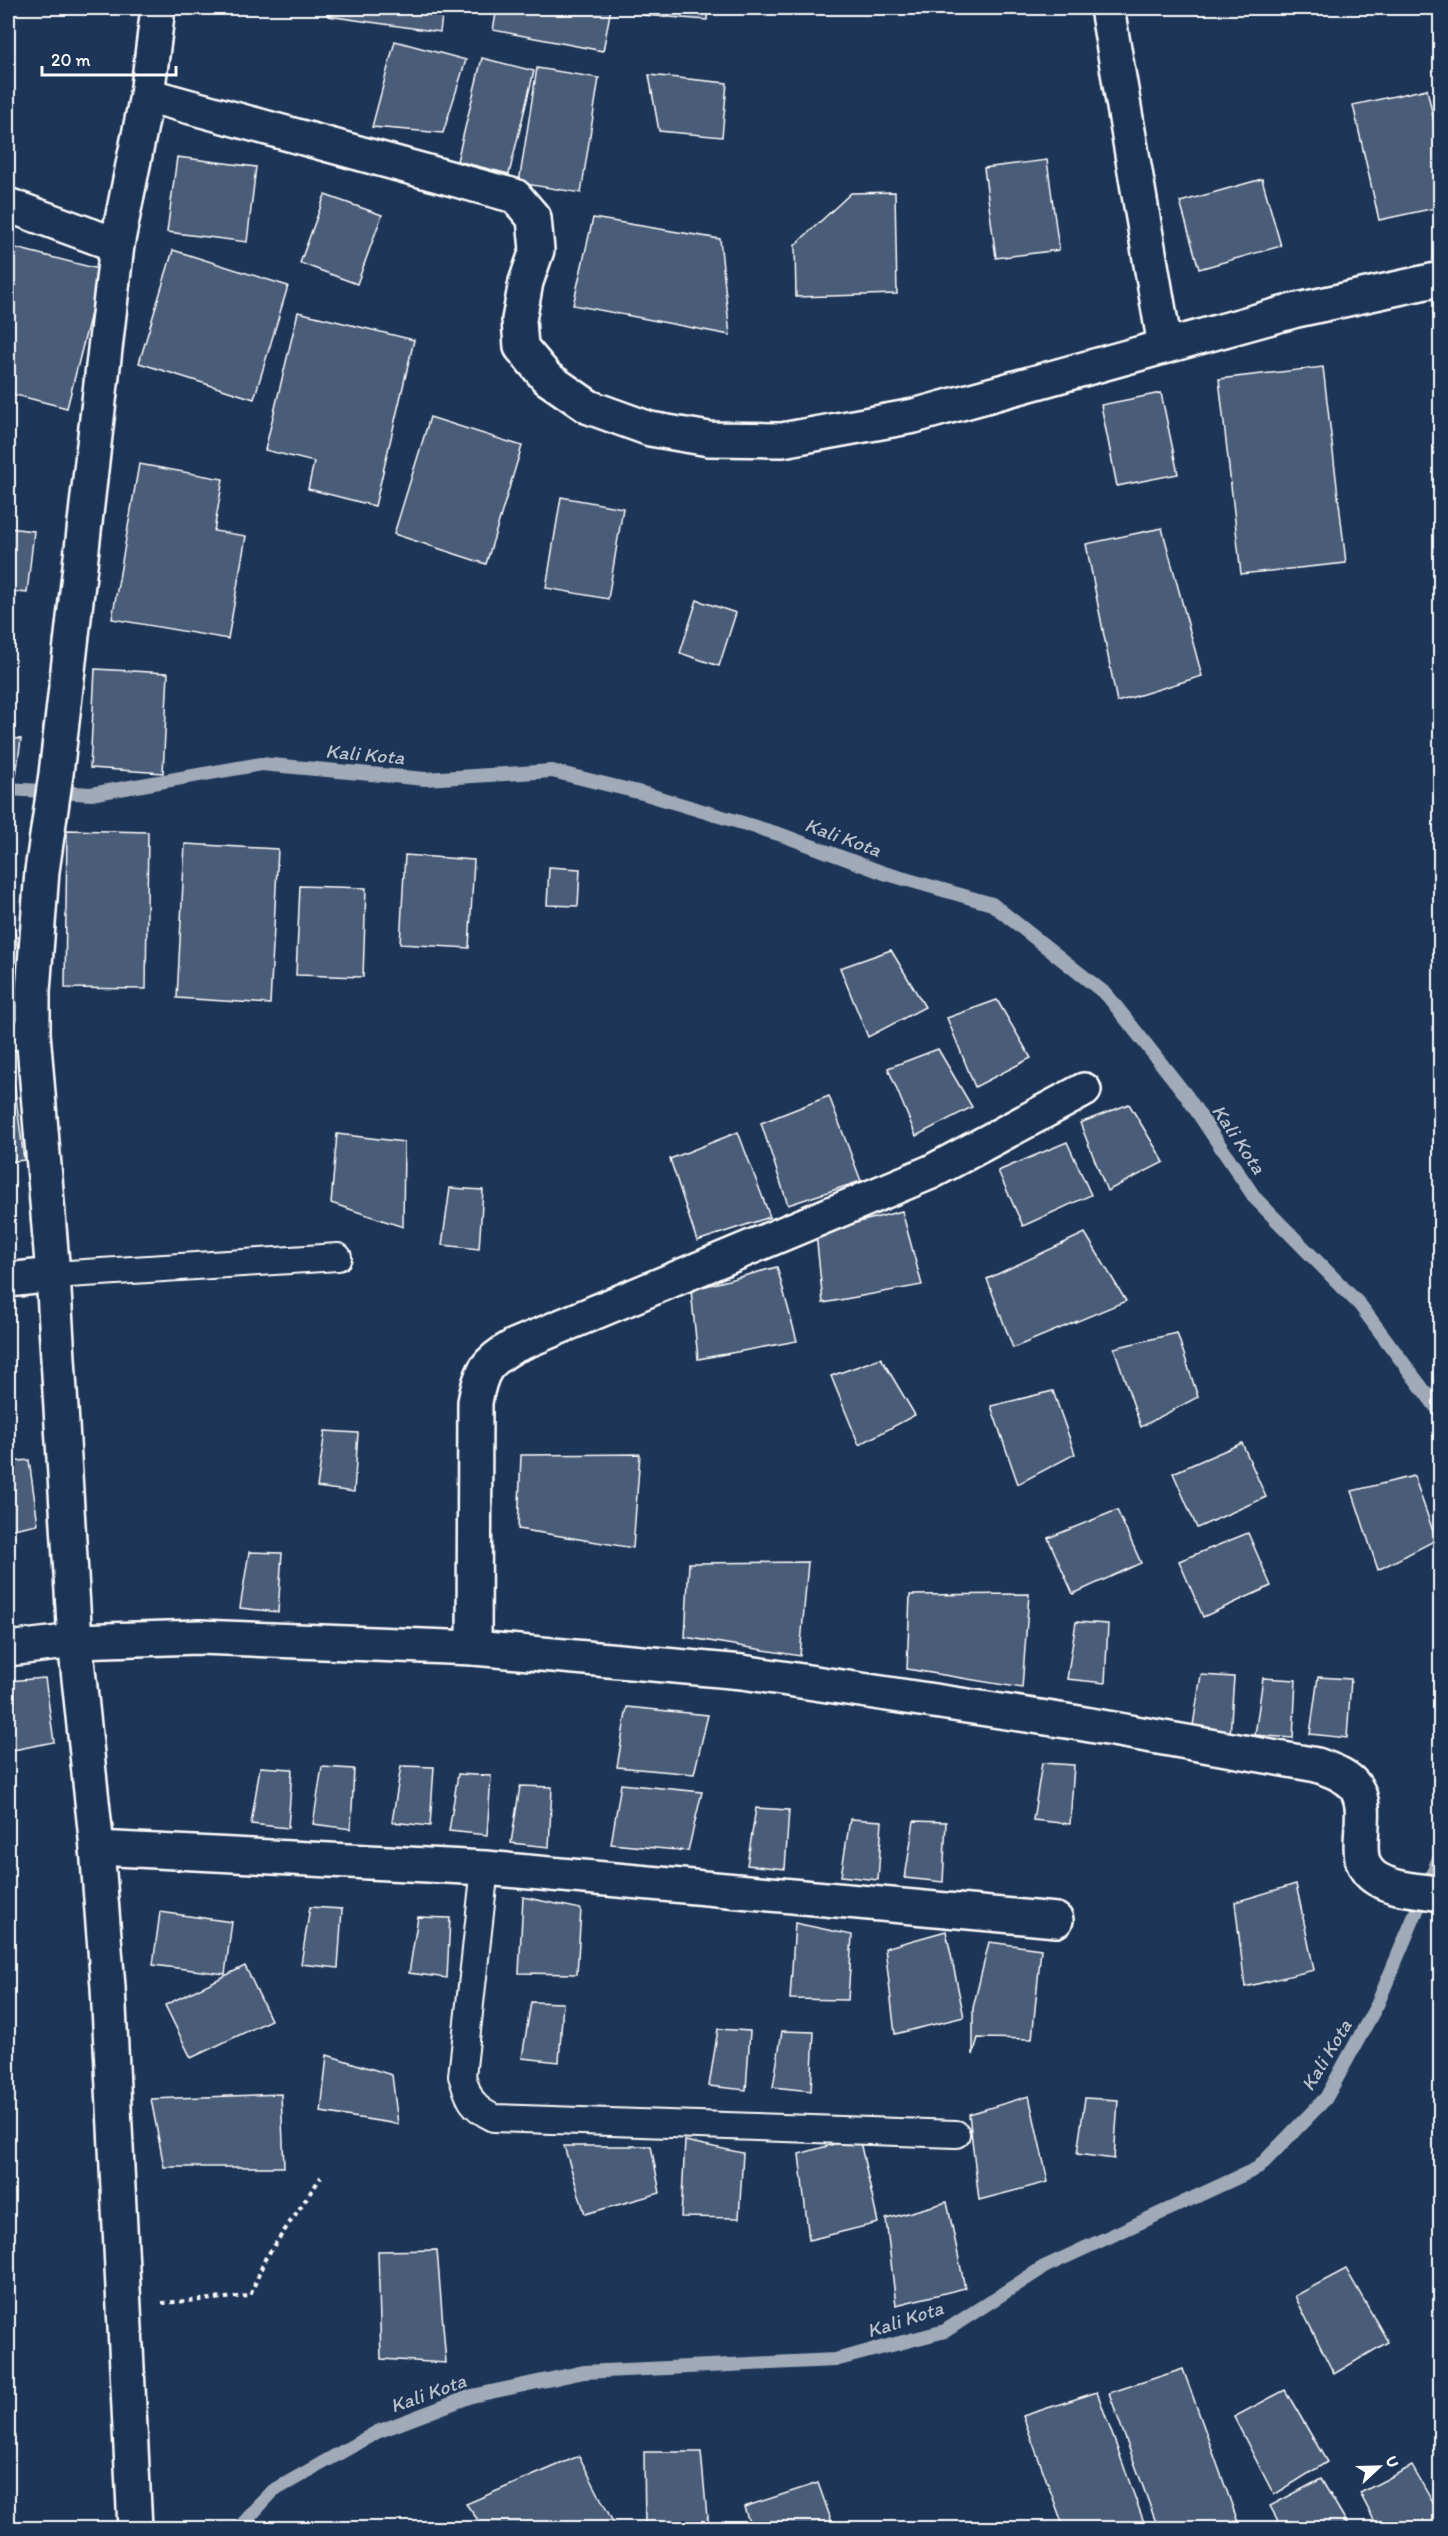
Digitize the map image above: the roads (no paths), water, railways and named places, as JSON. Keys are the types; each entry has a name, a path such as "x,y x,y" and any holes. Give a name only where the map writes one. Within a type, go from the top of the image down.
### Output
{"street":[{"path":"135,2529 108,1987 97,1848 75,1641 53,1275 20,1035 33,991 42,871 56,774 117,245 147,95 158,8"},
{"path":"1107,8 1165,346"},
{"path":"147,95 515,196 534,218 537,250 526,282 519,320 521,347 547,378 589,407 650,429 709,439 782,440 914,416 1293,311 1440,279"},
{"path":"8,205 117,245"},
{"path":"474,1648 475,1402 480,1376 495,1356 525,1341 931,1172 1084,1090"},
{"path":"8,1280 53,1275"},
{"path":"8,1649 75,1641 199,1637 474,1648 742,1672 1073,1722 1317,1765 1341,1775 1356,1788 1361,1804 1361,1847 1364,1866 1376,1879 1392,1885 1440,1894"},
{"path":"97,1848 485,1868 1056,1920"}],"lane":[{"path":"53,1275 338,1257"},
{"path":"485,1868 462,2076 469,2098 480,2111 494,2118 956,2134"}],"waterway":[{"name":"Kali Kota","path":"8,789 91,794 261,764 425,779 552,771 646,794 782,835 884,873 992,904 1107,995 1186,1095 1255,1198 1360,1305 1440,1412"},
{"name":"Kali Kota","path":"239,2528 273,2491 377,2432 472,2396 584,2372 835,2360 945,2331 1044,2267 1258,2168 1326,2098 1377,2005 1440,1856"}]}
